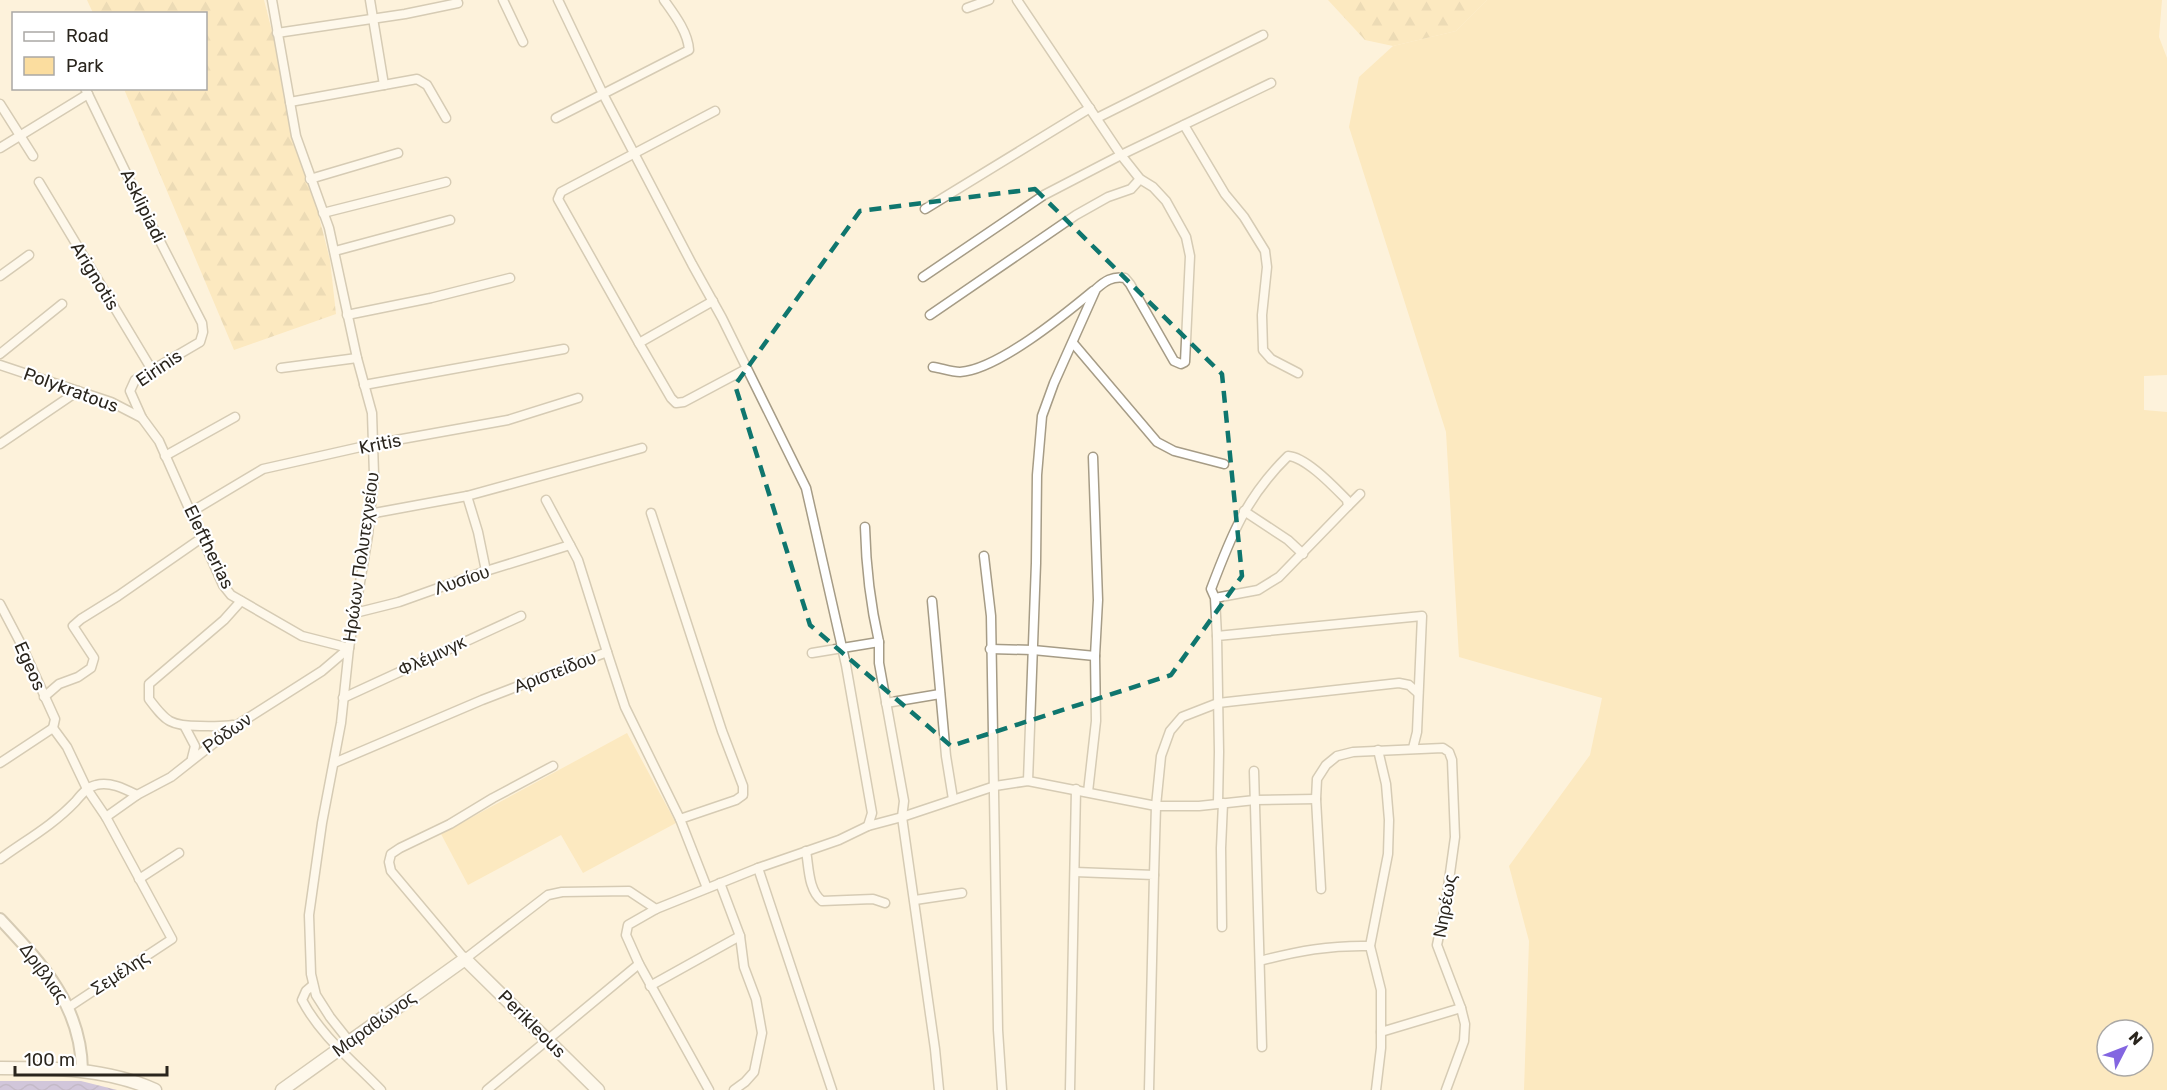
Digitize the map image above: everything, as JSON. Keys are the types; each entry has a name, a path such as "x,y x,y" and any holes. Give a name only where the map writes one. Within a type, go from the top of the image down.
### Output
{"main road":[{"name":"Perikleous","path":"465,959 548,1038 598,1090"},
{"name":"Μαραθώνος","path":"282,1090 465,959"},
{"path":"0,1068 82,1070 129,1080 155,1090"}],"street":[{"name":"Ηρώων Πολυτεχνείου","path":"272,0 296,136 335,251 347,315 372,413 374,475 368,536 309,915 313,985 316,995 345,1045"},
{"path":"370,0 384,85"},
{"path":"503,0 522,42"},
{"path":"558,0 603,94 713,301 806,489 843,649 872,813 868,826"},
{"path":"556,118 689,50 684,33 664,0"},
{"path":"967,8 989,0"},
{"path":"933,367 960,372 989,362 1031,338 1105,280 1117,277 1125,278 1130,284 1174,362 1181,364 1185,362 1190,256 1186,237 1166,201 1153,187 1140,179 1121,155 1017,0"},
{"path":"277,33 458,3"},
{"path":"1097,118 1263,34"},
{"path":"290,102 417,79 427,85 446,118"},
{"path":"923,277 1044,195 1121,155 1271,83"},
{"path":"0,148 87,91"},
{"name":"Asklipiadi","path":"87,91 202,323"},
{"path":"0,104 33,156"},
{"path":"925,208 1090,108"},
{"path":"715,111 561,192 558,199 562,210 676,403 684,402 746,369"},
{"path":"1184,125 1225,194 1244,217 1265,251 1268,267 1262,315 1263,350 1271,358 1298,373"},
{"path":"310,178 398,153"},
{"path":"930,315 1076,215 1108,197 1131,189 1140,179"},
{"name":"Arignotis","path":"39,182 152,370"},
{"path":"323,213 446,182"},
{"path":"335,251 450,220"},
{"path":"0,276 29,255"},
{"path":"347,315 431,298 510,278"},
{"path":"1028,781 1037,475 1042,416 1054,383 1096,289"},
{"path":"639,343 713,301"},
{"path":"0,354 62,304"},
{"name":"Eirinis","path":"142,418 130,391 135,380 200,342 203,332 202,323"},
{"path":"1073,343 1157,442 1174,452 1224,464"},
{"path":"364,385 564,349"},
{"path":"282,368 357,358"},
{"name":"Polykratous","path":"0,365 111,402 142,418"},
{"path":"0,444 78,391"},
{"name":"Kritis","path":"191,512 263,470 374,444 508,420 578,398"},
{"path":"165,456 235,417"},
{"name":"Eleftherias","path":"142,418 156,435 223,585 231,595 302,636 349,648"},
{"path":"369,514 467,496 642,448"},
{"path":"1222,927 1217,636 1215,598 1210,589 1233,531 1244,511 1263,483 1288,456 1295,456 1304,462 1347,500 1348,506"},
{"path":"1088,792 1096,721 1095,656 1098,600 1092,457"},
{"path":"1215,598 1258,590 1279,577 1360,494"},
{"path":"467,496 478,532 486,571"},
{"path":"546,501 583,574 607,652"},
{"path":"1244,511 1288,540 1303,554"},
{"path":"651,513 742,786 743,795 736,800 680,819"},
{"path":"865,527 869,594 879,642 879,663 904,801 902,817 936,1049 939,1090"},
{"path":"44,697 59,684 78,677 91,668 94,658 78,636 74,626 81,618 118,596 203,537"},
{"name":"Λυσίου","path":"355,613 399,602 486,571 570,545"},
{"path":"984,556 991,616 998,1030 1002,1090"},
{"path":"237,724 219,727 185,727 167,720 149,699 149,684 224,620 242,601"},
{"path":"932,601 946,756 953,799"},
{"name":"Egeos","path":"0,604 55,719 56,724 53,728 67,747 87,789 106,817 172,939"},
{"name":"Φλέμινγκ","path":"344,698 521,616"},
{"path":"1217,636 1422,616 1418,732 1413,748 1353,752 1337,756 1326,765 1317,779 1321,890"},
{"path":"812,653 879,642"},
{"name":"Ρόδων","path":"106,817 137,795 171,777 237,724 322,671 349,648"},
{"path":"990,649 1033,650 1095,656"},
{"name":"Αριστείδου","path":"334,763 482,700 607,652 625,707 680,819 706,888"},
{"path":"1149,1090 1156,806 1161,756 1170,730 1182,717 1218,703 1399,683 1408,685 1419,693"},
{"path":"886,703 940,694"},
{"path":"185,727 195,746 192,758"},
{"path":"0,763 53,728"},
{"name":"Νηρέως","path":"1413,748 1443,748 1449,752 1452,760 1455,837 1446,903 1437,945 1465,1024 1464,1041 1446,1090"},
{"path":"1376,1090 1382,1048 1382,990 1370,946 1388,854 1389,820 1386,784 1378,750"},
{"path":"554,766 391,854 389,862 391,871 465,959 548,895 562,892 629,891 657,909"},
{"path":"1254,771 1262,1047"},
{"path":"709,1090 650,986 626,936 628,925 657,909 868,826 995,786 1028,781 1156,806 1316,799"},
{"path":"0,859 58,819 87,789 95,785 107,784 120,787 137,795"},
{"path":"1070,1090 1076,789"},
{"path":"806,851 811,882 816,896 822,901 873,899 885,903"},
{"path":"139,879 179,853"},
{"path":"758,868 832,1090"},
{"path":"1076,872 1154,875"},
{"path":"720,883 741,936 744,967 756,999 762,1033 754,1072 745,1083 734,1090"},
{"path":"915,900 962,893"},
{"name":"Δριβλιας","path":"0,919 51,977 69,1007 82,1050 82,1070"},
{"path":"650,986 741,936"},
{"name":"Σεμέλης","path":"69,1007 172,939"},
{"path":"1260,961 1307,949 1338,945 1370,946"},
{"path":"487,1090 639,964"},
{"path":"313,985 306,991 302,1000 321,1029 345,1045 381,1090"},
{"path":"1382,1032 1461,1008"}],"highlighted area":[{"path":"1035,189 1222,374 1242,576 1171,675 951,746 810,625 735,385 860,211"}],"green space":[{"path":"87,0 264,0 330,260 336,314 234,350 124,90 207,90 207,12 93,12"},
{"path":"1328,0 1487,0 1456,31 1393,46 1365,40"},
{"path":"1487,0 2162,0 2159,37 2167,58 2167,375 2144,376 2144,410 2167,412 2167,1090 1524,1090 1529,941 1509,866 1590,755 1602,698 1459,657 1446,432 1349,127 1359,77 1393,46 1456,31"},
{"path":"627,733 676,823 583,873 561,835 468,885 441,834"}],"water":[{"path":"0,1081 81,1081 117,1090 0,1090"}]}
